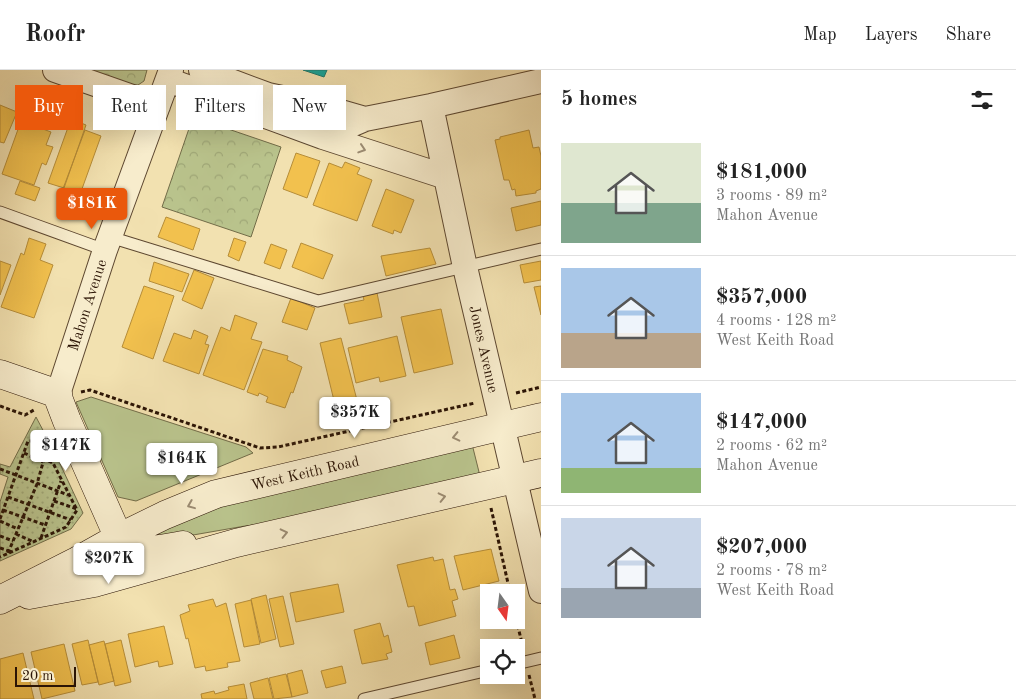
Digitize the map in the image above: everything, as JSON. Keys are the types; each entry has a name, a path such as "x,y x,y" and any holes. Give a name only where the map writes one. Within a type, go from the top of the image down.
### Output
{"main road":[{"path":"0,374 58,398 122,544 137,550 152,550 213,540 236,543"},
{"name":"West Keith Road","path":"0,600 118,538 165,515 216,494 541,417"},
{"name":"West Keith Road","path":"0,600 94,583 236,543 528,476"},
{"path":"45,592 111,559 118,548 118,538"}],"street":[{"path":"54,70 97,85"},
{"path":"201,70 268,95 320,106 365,119"},
{"path":"169,75 323,137 446,177"},
{"path":"323,137 365,119 541,81"},
{"name":"Jones Avenue","path":"431,106 465,267 503,426 528,476 541,592"},
{"name":"Mahon Avenue","path":"58,398 107,244 149,130"}],"lane":[{"path":"0,212 107,244 318,301 541,249"},
{"path":"525,662 541,658"},
{"path":"364,699 480,672"}],"path":[{"path":"511,394 541,387"},
{"path":"0,406 25,415 58,398 90,390 260,448 278,447 467,404"},
{"path":"9,552 48,453 44,441 28,441 0,520 18,529"},
{"path":"24,453 53,463 68,495 78,510"},
{"path":"0,469 68,495"},
{"path":"41,539 61,480"},
{"path":"8,497 71,520"},
{"path":"54,501 78,510"},
{"path":"489,502 508,584"},
{"path":"3,510 45,525"},
{"path":"0,557 66,528 78,510"},
{"path":"16,534 34,542"},
{"path":"0,536 13,541"},
{"path":"0,548 9,552"},
{"path":"507,577 512,576"}],"green space":[{"path":"69,70 147,70 144,81 138,85 126,85"},
{"path":"189,130 231,130 281,147 251,237 162,207"},
{"path":"91,397 246,447 253,453 136,501 118,497 76,402"},
{"path":"36,417 83,513 71,529 0,561 0,502 8,477 0,474 0,464 10,467"},
{"path":"472,444 480,476 287,521 245,526 147,543 147,534 233,502"}],"building: Homes":[{"path":"0,105 15,111 15,117 4,143 0,142"},
{"path":"83,124 86,125 64,188 48,183 67,130 83,130"},
{"path":"18,130 46,130 51,132 46,145 53,147 46,165 42,163 34,185 2,174"},
{"path":"85,130 101,136 78,200 61,194"},
{"path":"529,130 533,148 539,147 541,156 541,189 536,191 536,193 516,196 515,189 512,190 509,180 504,180 495,140"},
{"path":"296,153 320,161 307,198 283,189"},
{"path":"345,162 360,168 357,174 372,180 357,221 313,205 329,163 342,168"},
{"path":"20,181 40,188 35,201 15,194"},
{"path":"386,189 414,200 401,233 394,230 393,234 372,226"},
{"path":"541,201 541,225 516,231 511,208"},
{"path":"166,217 200,229 193,250 158,237"},
{"path":"29,238 46,244 40,260 53,265 34,318 1,307 21,253 24,255"},
{"path":"234,238 246,242 239,261 228,256"},
{"path":"301,243 333,255 323,279 292,267"},
{"path":"271,244 287,250 280,269 264,263"},
{"path":"430,248 436,264 386,276 381,256"},
{"path":"0,261 11,265 0,295"},
{"path":"541,261 541,280 524,283 520,265"},
{"path":"154,262 189,274 182,292 149,281"},
{"path":"194,270 214,278 202,309 182,300"},
{"path":"144,286 174,296 153,359 122,347"},
{"path":"541,286 541,315 534,287"},
{"path":"377,293 382,317 349,324 344,304 364,300 363,296"},
{"path":"291,298 315,308 307,330 282,322"},
{"path":"441,309 453,364 414,373 401,317"},
{"path":"235,315 257,323 251,339 262,342 244,390 203,375 221,327 230,331"},
{"path":"194,330 208,336 205,344 209,345 199,374 163,361 174,333 191,339"},
{"path":"397,336 406,376 380,382 379,377 356,383 348,348"},
{"path":"341,338 359,408 337,413 320,343"},
{"path":"263,349 288,356 287,360 302,367 293,393 291,392 285,408 266,402 268,397 259,393 258,396 247,392"},
{"path":"491,549 499,581 480,584 480,586 463,590 454,556"},
{"path":"433,557 434,561 443,559 450,590 455,589 458,599 452,601 456,616 419,626 414,606 408,607 397,565"},
{"path":"338,584 344,612 296,622 290,593"},
{"path":"266,595 276,639 261,643 251,599"},
{"path":"283,596 294,644 280,647 269,599"},
{"path":"213,599 216,607 226,603 240,661 227,663 228,667 206,671 205,666 195,668 180,615 190,611 188,605"},
{"path":"251,600 260,644 244,647 235,604"},
{"path":"380,623 384,637 388,635 392,652 386,654 388,659 362,664 354,630"},
{"path":"164,626 173,664 159,667 158,661 135,667 128,634"},
{"path":"454,635 460,658 430,665 425,643"},
{"path":"88,640 98,682 82,685 72,644"},
{"path":"121,640 131,682 115,686 105,644"},
{"path":"104,641 114,681 99,685 89,645"},
{"path":"64,644 75,691 42,699 31,652"},
{"path":"23,653 34,699 0,699 0,659"},
{"path":"342,666 346,683 326,688 321,671"},
{"path":"302,670 308,693 292,697 287,674"},
{"path":"286,674 292,697 274,699 269,678"},
{"path":"268,678 273,699 254,699 250,683"},
{"path":"244,684 247,699 202,699 201,694 214,691 215,694 229,690 228,687"}],"building: Public":[{"path":"303,70 327,70 324,77"}]}
